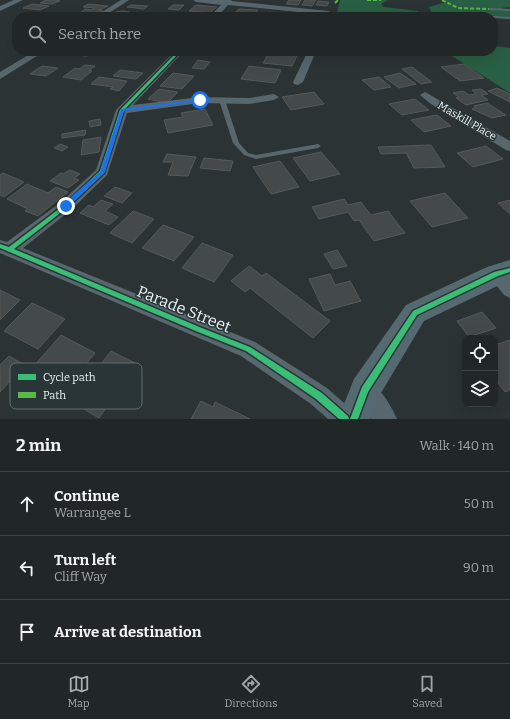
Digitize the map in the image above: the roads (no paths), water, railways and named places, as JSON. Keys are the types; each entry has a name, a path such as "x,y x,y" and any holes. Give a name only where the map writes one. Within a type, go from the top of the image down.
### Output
{"street":[{"path":"0,9 20,0"},
{"path":"106,12 126,0"},
{"path":"196,0 228,1 306,12"},
{"path":"218,12 228,1"},
{"path":"329,12 335,3"},
{"path":"0,76 33,56"},
{"path":"4,248 66,206 102,172 122,110 175,56"},
{"path":"298,82 310,56"},
{"name":"Maskill Place","path":"425,95 444,109 498,138 510,147"},
{"path":"122,110 200,100 248,100 274,97"},
{"name":"Parade Street","path":"4,248 200,330 248,348 319,396 345,419"},
{"path":"354,419 365,390 415,314 505,278"},
{"path":"365,390 385,419"}],"lane":[{"path":"489,9 510,10"},
{"path":"498,17 510,18"},
{"path":"222,100 236,143 246,154 256,156 318,146"}]}
